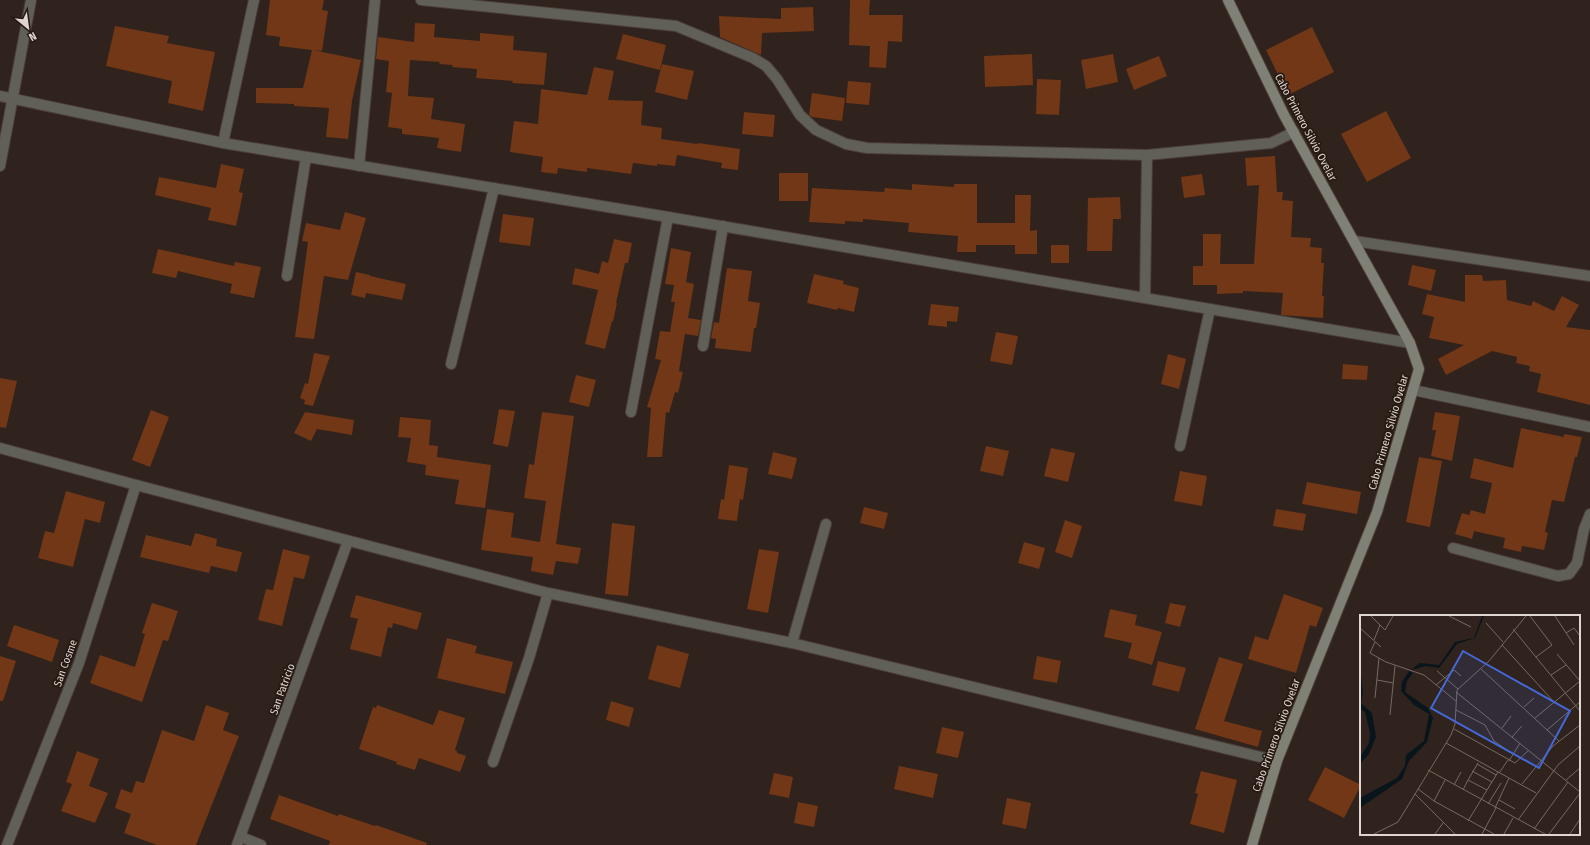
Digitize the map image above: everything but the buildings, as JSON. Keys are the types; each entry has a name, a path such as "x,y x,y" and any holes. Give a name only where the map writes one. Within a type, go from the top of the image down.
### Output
{"main road":[{"name":"Cabo Primero Silvio Ovelar","path":"1228,0 1284,115 1410,343 1419,369 1377,512 1277,761 1252,845"}],"street":[{"path":"0,166 31,0"},
{"path":"223,143 254,0"},
{"path":"359,166 375,0"},
{"path":"421,0 676,26 753,58 766,66 777,79 800,115 816,130 846,144 867,148 1147,155 1271,143 1294,132"},
{"path":"0,96 223,143 1410,343"},
{"path":"1145,298 1147,155"},
{"path":"287,276 306,157"},
{"path":"451,364 494,188"},
{"path":"631,412 668,217"},
{"path":"703,346 722,226"},
{"path":"1354,241 1590,276"},
{"path":"1180,446 1210,309"},
{"path":"1414,390 1590,427"},
{"path":"0,448 136,486 548,593 792,643 1277,761"},
{"name":"San Cosme","path":"6,845 79,663 136,486"},
{"path":"1453,548 1558,576 1569,574 1578,563 1584,529 1590,514"},
{"path":"792,643 826,524"},
{"name":"San Patricio","path":"239,841 348,541"},
{"path":"493,762 529,658 548,593"},
{"path":"239,841 261,845"}]}
